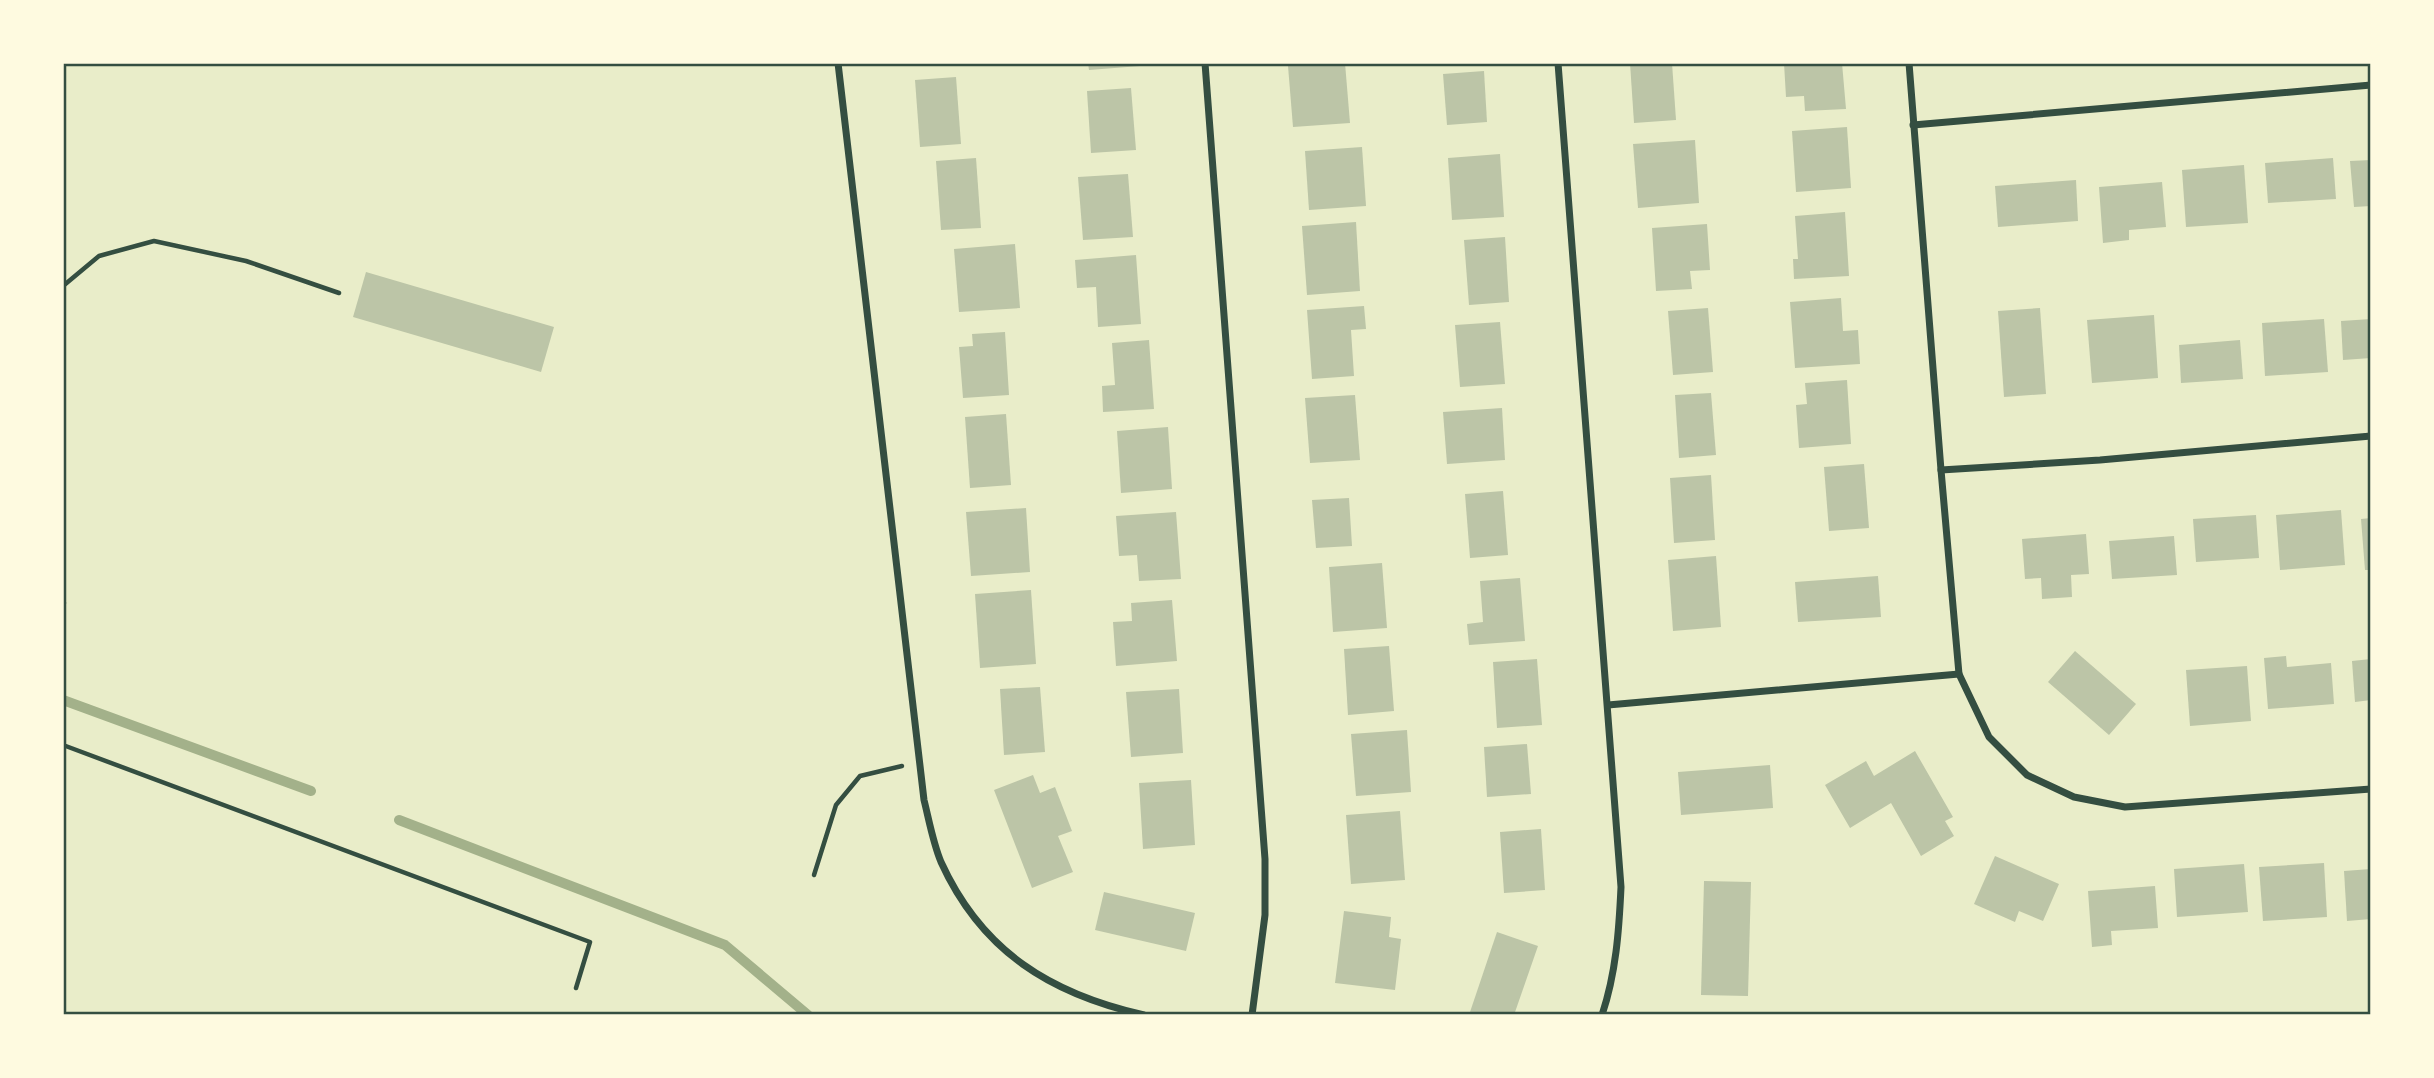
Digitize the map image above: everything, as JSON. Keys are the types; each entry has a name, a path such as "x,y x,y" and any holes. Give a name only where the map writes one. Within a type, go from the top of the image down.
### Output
{"street":[{"path":"838,63 924,800 941,860 965,904 990,937 1040,978 1103,1006 1144,1015"},
{"path":"1205,63 1265,859 1265,915 1252,1015"},
{"path":"1558,63 1621,887 1619,938 1610,992 1602,1015"},
{"path":"1909,63 1959,674 1989,737 2027,775 2074,797 2125,807 2371,789"},
{"path":"1913,125 2371,85"},
{"path":"1941,470 2100,460 2371,436"},
{"path":"1608,705 1959,674"}],"path":[{"path":"63,286 99,257 154,241 246,261 339,293"},
{"path":"63,745 590,942 576,988"},
{"path":"814,875 836,805 860,776 920,761"}],"building":[{"path":"1088,63 1139,63 1140,66 1089,70"},
{"path":"1345,63 1350,123 1293,127 1288,66"},
{"path":"1630,63 1672,63 1676,120 1634,123"},
{"path":"1784,63 1842,63 1846,109 1805,111 1804,96 1786,97"},
{"path":"1484,71 1487,122 1447,125 1443,74"},
{"path":"956,77 961,144 920,147 915,80"},
{"path":"1131,88 1136,150 1091,153 1087,91"},
{"path":"1847,127 1851,188 1796,192 1792,131"},
{"path":"1695,140 1699,203 1638,208 1633,144"},
{"path":"1362,147 1366,206 1309,210 1305,151"},
{"path":"1500,154 1504,217 1452,220 1448,158"},
{"path":"976,158 981,228 941,230 936,161"},
{"path":"2333,158 2336,199 2268,203 2265,163"},
{"path":"2371,160 2371,206 2354,207 2350,161"},
{"path":"2244,165 2248,223 2186,227 2182,170"},
{"path":"1128,174 1133,237 1083,240 1078,177"},
{"path":"2076,180 2078,221 1998,227 1995,186"},
{"path":"2162,182 2166,227 2129,230 2129,240 2103,243 2099,187"},
{"path":"1845,212 1849,276 1794,279 1793,259 1798,259 1795,216"},
{"path":"1356,222 1360,291 1307,295 1302,226"},
{"path":"1707,224 1710,270 1690,271 1692,289 1656,291 1652,228"},
{"path":"1505,237 1509,302 1469,305 1464,240"},
{"path":"1015,244 1020,308 959,312 954,249"},
{"path":"1136,255 1141,324 1098,327 1096,287 1077,288 1075,260"},
{"path":"366,272 554,327 541,372 353,317"},
{"path":"1841,298 1843,331 1858,330 1860,364 1795,368 1790,302"},
{"path":"1364,306 1366,329 1351,330 1354,376 1312,379 1307,310"},
{"path":"1708,308 1713,372 1673,375 1668,311"},
{"path":"2040,308 2046,394 2004,397 1998,311"},
{"path":"2154,315 2158,378 2092,383 2087,320"},
{"path":"2324,319 2328,372 2265,376 2262,323"},
{"path":"2371,319 2371,358 2343,360 2341,321"},
{"path":"1500,322 1505,384 1460,387 1455,325"},
{"path":"1005,332 1009,395 963,398 959,347 973,346 972,334"},
{"path":"1149,340 1154,409 1103,412 1102,386 1115,385 1112,343"},
{"path":"2240,340 2243,379 2181,383 2179,345"},
{"path":"1847,380 1851,444 1799,448 1796,405 1807,404 1805,383"},
{"path":"1711,393 1716,455 1679,458 1675,395"},
{"path":"1355,395 1360,460 1310,463 1305,398"},
{"path":"1502,408 1505,460 1447,464 1443,412"},
{"path":"1006,414 1011,485 970,488 965,417"},
{"path":"1168,427 1172,489 1121,493 1117,431"},
{"path":"1864,464 1869,528 1829,531 1824,467"},
{"path":"1711,475 1715,540 1674,543 1670,478"},
{"path":"1503,491 1508,555 1470,558 1465,494"},
{"path":"1349,498 1352,546 1316,548 1312,500"},
{"path":"1026,508 1030,572 971,576 966,512"},
{"path":"2341,510 2345,565 2280,570 2276,515"},
{"path":"1176,512 1181,579 1139,581 1137,555 1119,556 1116,516"},
{"path":"2256,515 2259,558 2196,562 2193,519"},
{"path":"2371,518 2371,570 2365,570 2361,519"},
{"path":"2086,534 2089,574 2071,575 2072,597 2042,599 2041,578 2025,579 2022,539"},
{"path":"2174,536 2177,575 2112,579 2109,541"},
{"path":"1716,556 1721,627 1673,631 1668,560"},
{"path":"1382,563 1387,628 1333,632 1329,567"},
{"path":"1878,576 1881,617 1798,622 1795,582"},
{"path":"1520,578 1525,641 1469,645 1467,624 1483,622 1480,581"},
{"path":"1031,590 1036,664 980,668 975,594"},
{"path":"1172,600 1177,661 1116,666 1113,622 1132,621 1131,603"},
{"path":"1389,646 1394,711 1348,715 1344,649"},
{"path":"2075,651 2136,704 2109,735 2048,682"},
{"path":"2286,656 2287,667 2331,663 2334,704 2268,709 2264,658"},
{"path":"1537,659 1542,725 1497,728 1493,662"},
{"path":"2371,659 2371,700 2355,702 2352,661"},
{"path":"2247,666 2251,721 2190,726 2186,670"},
{"path":"1040,687 1045,752 1004,755 1000,689"},
{"path":"1179,689 1183,753 1131,757 1126,692"},
{"path":"1407,730 1411,792 1356,796 1351,734"},
{"path":"1527,744 1531,794 1487,797 1484,747"},
{"path":"1915,751 1953,817 1945,821 1954,836 1921,856 1891,803 1850,828 1825,785 1866,761 1874,776"},
{"path":"1770,765 1773,808 1681,815 1678,772"},
{"path":"1033,775 1040,793 1055,787 1072,831 1058,836 1073,872 1032,888 994,790"},
{"path":"1191,780 1195,845 1143,849 1139,783"},
{"path":"1400,811 1405,880 1351,884 1346,815"},
{"path":"1541,829 1545,890 1504,893 1500,832"},
{"path":"1995,856 2059,884 2043,921 2019,911 2015,922 1974,904"},
{"path":"2324,863 2327,917 2263,921 2259,867"},
{"path":"2244,864 2248,912 2177,917 2174,869"},
{"path":"2371,869 2371,919 2347,921 2344,871"},
{"path":"1704,881 1751,882 1748,996 1701,995"},
{"path":"2155,886 2158,928 2111,931 2112,945 2092,947 2088,891"},
{"path":"1104,892 1195,913 1186,951 1095,930"},
{"path":"1344,911 1391,917 1389,937 1401,939 1395,990 1335,983"},
{"path":"1497,932 1538,946 1514,1015 1469,1015"}],"waterway":[{"path":"63,700 311,791"},
{"path":"399,820 725,945 808,1015"}]}
